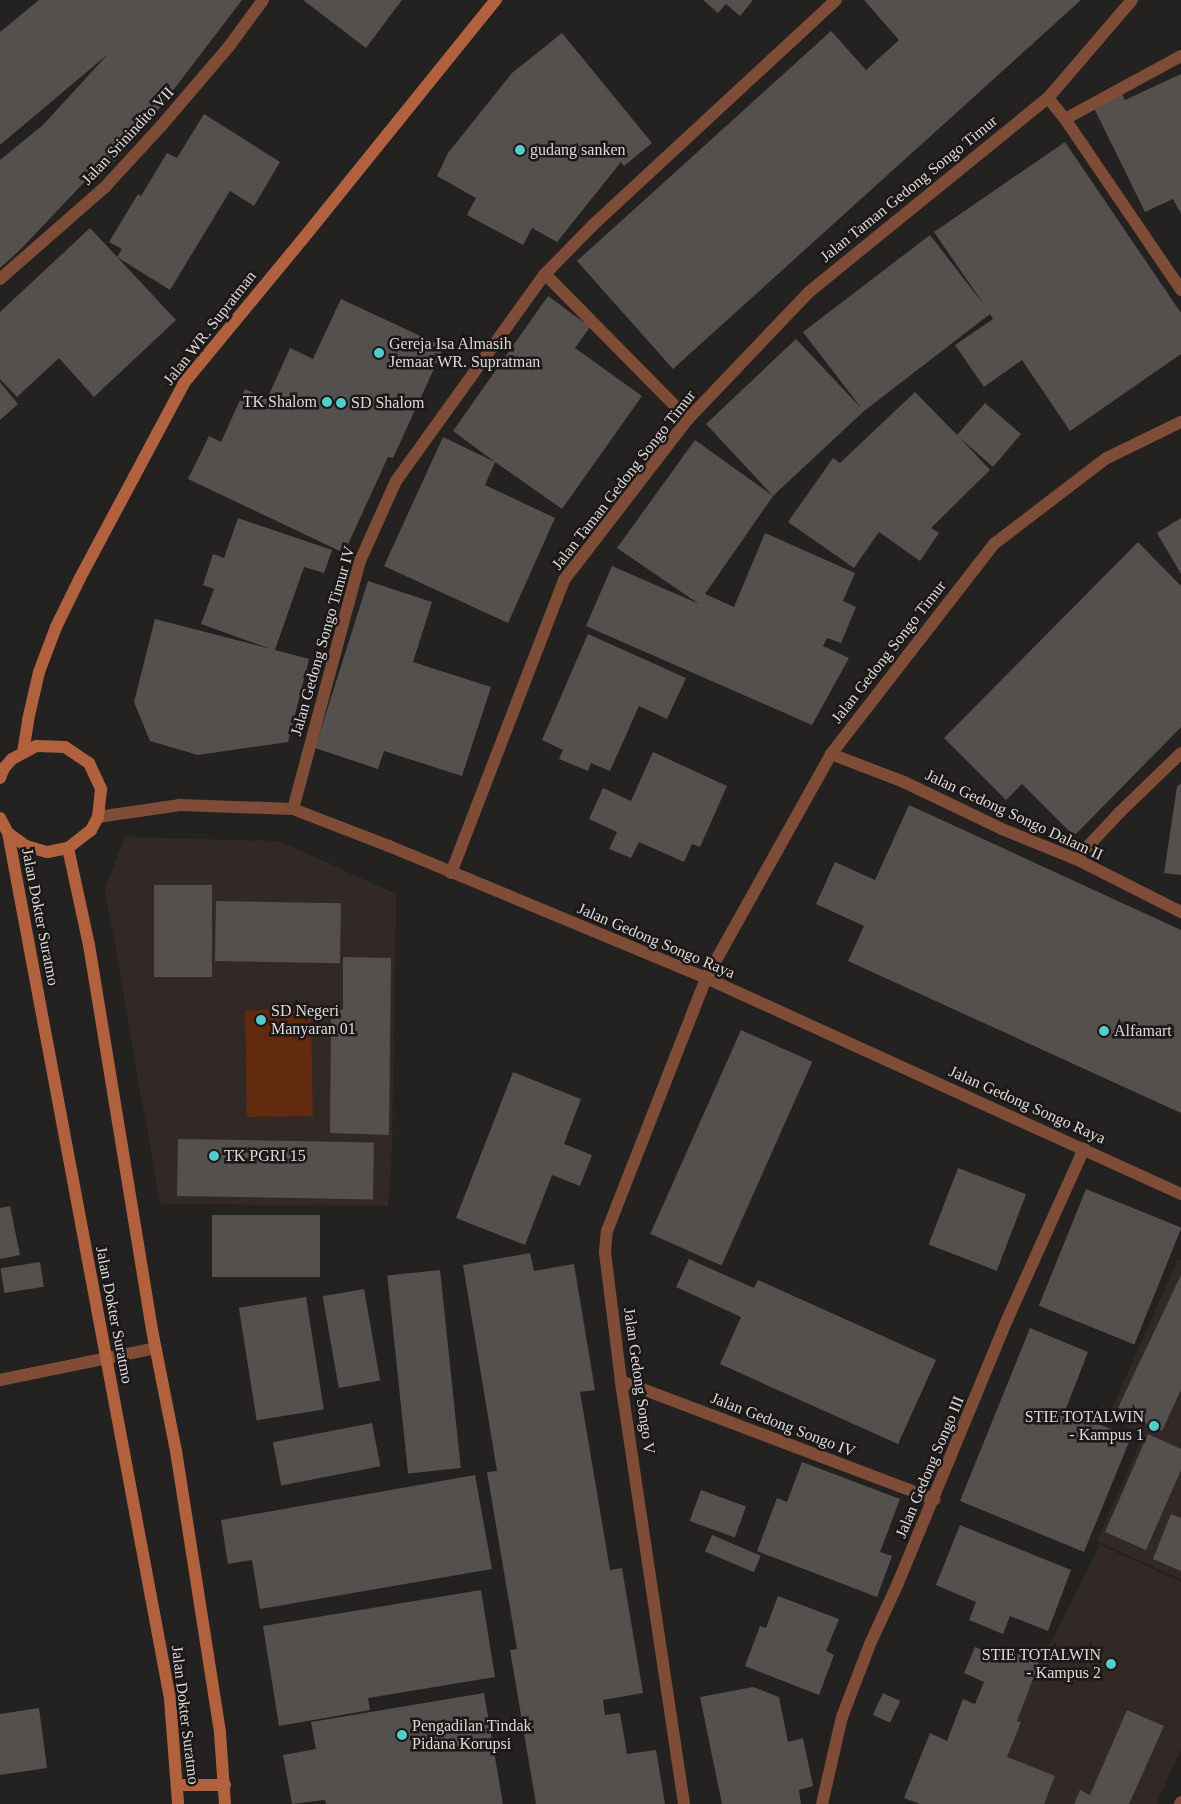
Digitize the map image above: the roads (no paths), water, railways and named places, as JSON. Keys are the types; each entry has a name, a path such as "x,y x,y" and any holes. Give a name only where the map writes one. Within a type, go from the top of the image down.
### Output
{"street":[{"name":"Jalan Srinindito VII","path":"0,279 111,180 162,125 230,46 263,0"},
{"name":"Jalan WR. Supratman","path":"23,752 39,672 56,627 80,578 184,383 496,0"},
{"name":"Jalan Gedong Songo Timur IV","path":"293,809 360,561 396,481 545,274 593,225 836,0"},
{"name":"Jalan Taman Gedong Songo Timur","path":"451,873 564,580 688,419 809,292 1048,98 1132,0"},
{"path":"1065,119 1181,56"},
{"path":"1048,98 1065,119 1181,290"},
{"path":"545,274 688,419"},
{"name":"Jalan Gedong Songo Timur","path":"706,978 831,754 994,544 1105,459 1181,422"},
{"path":"0,818 8,833 26,846 47,852 68,848 91,830 98,817 101,789 89,763 65,747 36,746 12,759 1,771"},
{"name":"Jalan Gedong Songo Dalam II","path":"831,754 904,782 1002,830 1076,860 1181,912"},
{"path":"1076,860 1120,812 1181,754"},
{"name":"Jalan Gedong Songo Raya","path":"98,817 180,805 293,809 706,978 1181,1194"},
{"name":"Jalan Dokter Suratmo","path":"8,833 170,1699 178,1804"},
{"name":"Jalan Dokter Suratmo","path":"68,848 90,945 156,1348 176,1451 220,1733 225,1785 224,1804"},
{"name":"Jalan Gedong Songo V","path":"684,1804 605,1252 607,1231 706,978"},
{"name":"Jalan Gedong Songo III","path":"822,1804 842,1717 870,1644 934,1499 1011,1311 1084,1149"},
{"path":"0,1380 106,1360 156,1348"},
{"name":"Jalan Gedong Songo IV","path":"622,1381 934,1499"},
{"path":"178,1786 225,1785"}],"place":[{"name":"gudang sanken","path":"520,150"},
{"name":"Gereja Isa Almasih Jemaat WR. Supratman","path":"379,353"},
{"name":"TK Shalom","path":"327,402"},
{"name":"SD Shalom","path":"341,403"},
{"name":"SD Negeri Manyaran 01","path":"261,1020"},
{"name":"Alfamart","path":"1104,1031"},
{"name":"TK PGRI 15","path":"214,1156"},
{"name":"STIE TOTALWIN - Kampus 1","path":"1154,1426"},
{"name":"STIE TOTALWIN - Kampus 2","path":"1111,1664"},
{"name":"Pengadilan Tindak Pidana Korupsi","path":"402,1735"}]}
